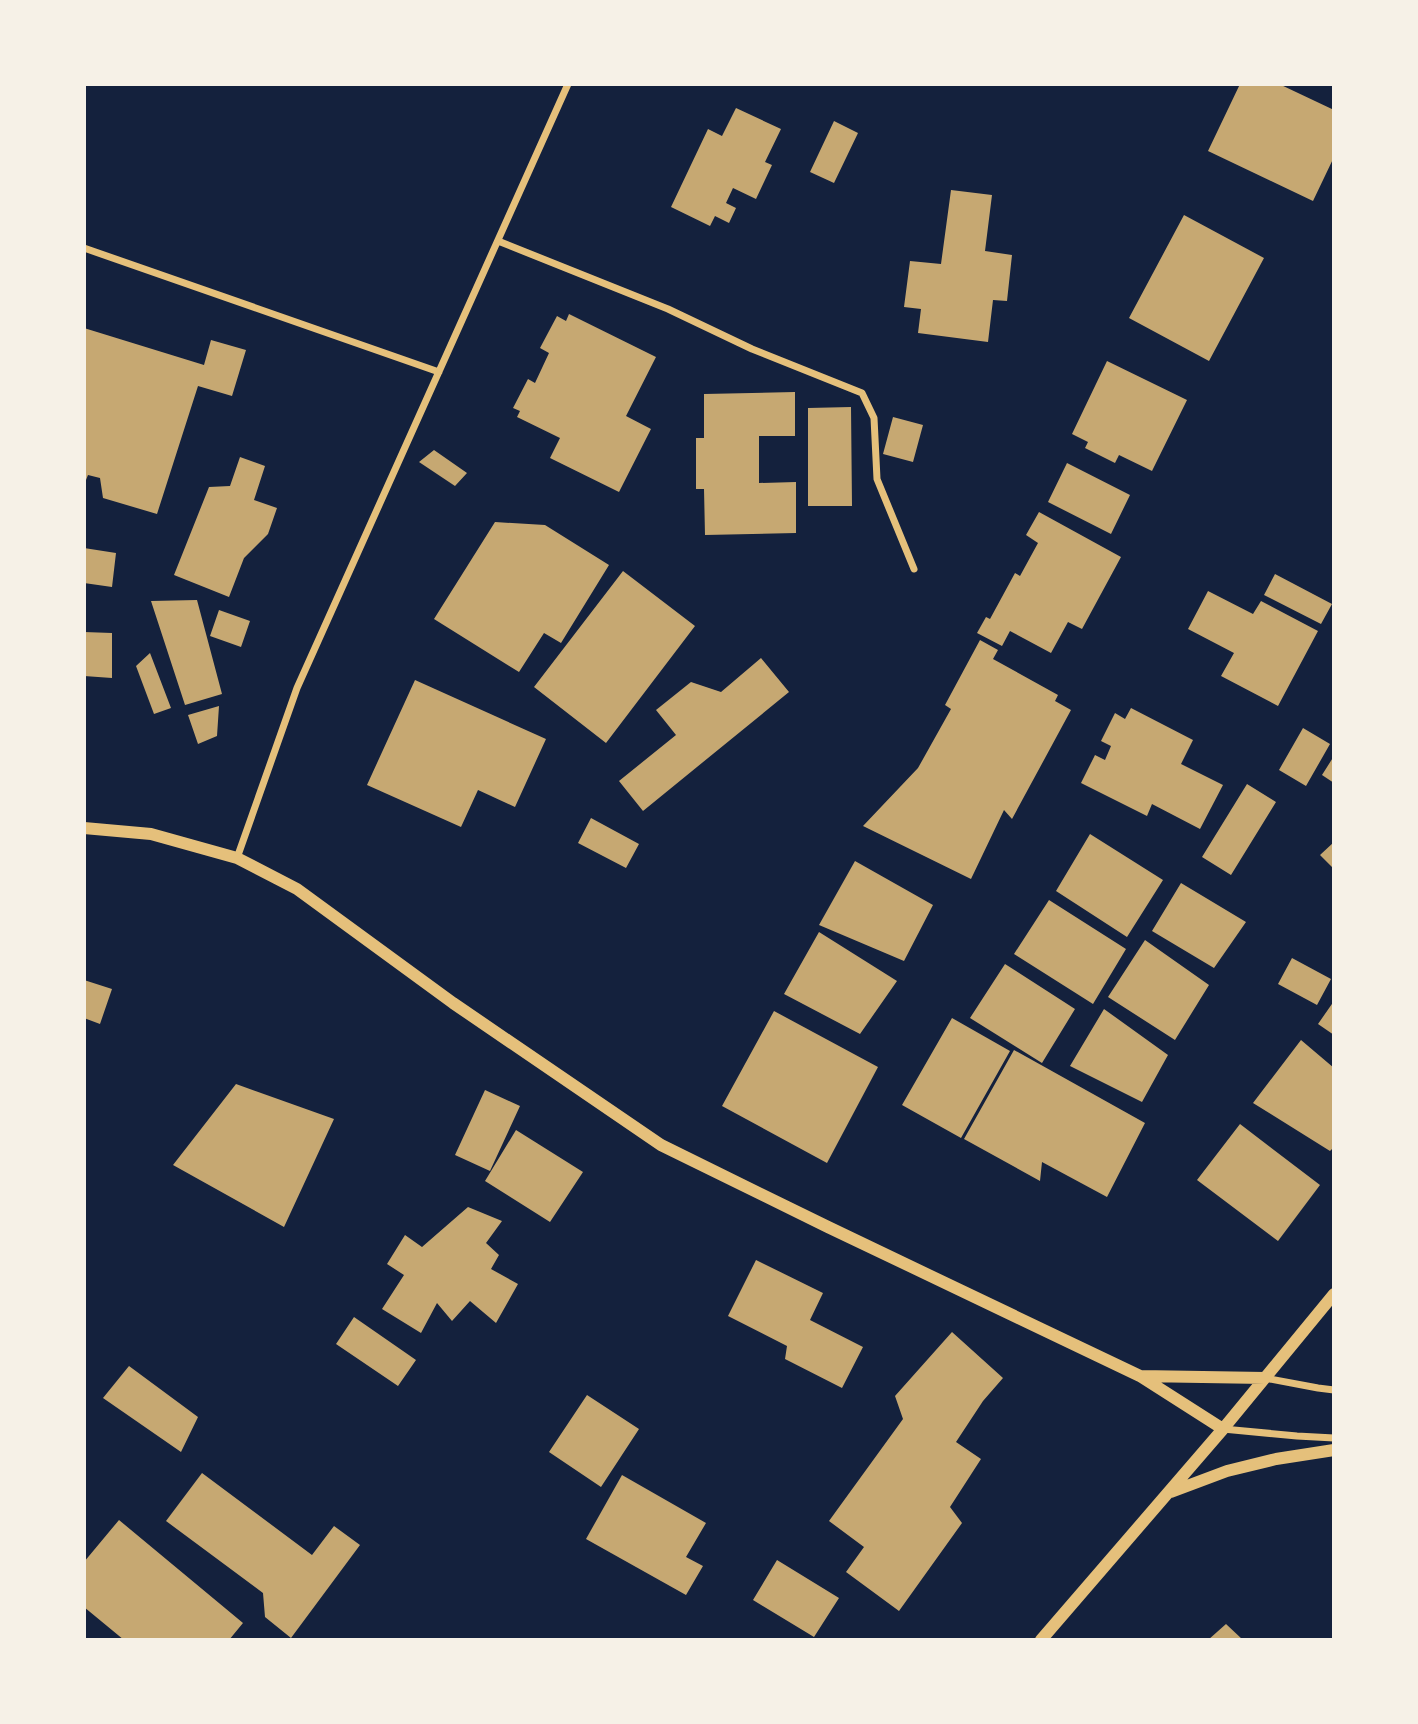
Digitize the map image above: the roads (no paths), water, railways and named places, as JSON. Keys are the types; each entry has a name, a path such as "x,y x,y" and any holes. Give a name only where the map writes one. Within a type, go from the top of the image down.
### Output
{"street":[{"path":"237,858 297,688 569,84"},
{"path":"498,242 668,309 752,349 862,393 874,418 877,480 914,569"},
{"path":"84,248 439,372"},
{"path":"84,828 151,834 237,858 297,890 453,1003 661,1145 1140,1376 1223,1429 1334,1438"},
{"path":"1041,1640 1223,1429 1334,1294"},
{"path":"1140,1376 1265,1378 1334,1390"},
{"path":"1167,1494 1227,1471 1276,1459 1334,1450"}]}
